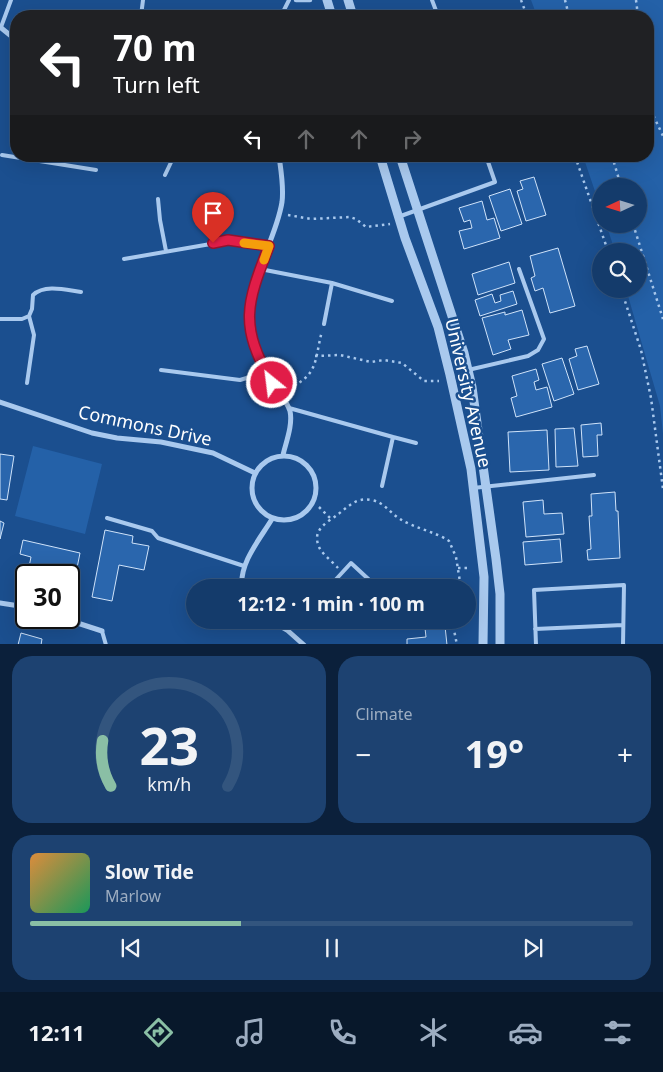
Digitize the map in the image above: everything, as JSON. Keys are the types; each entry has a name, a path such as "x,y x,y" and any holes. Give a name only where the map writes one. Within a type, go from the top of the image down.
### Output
{"street":[{"path":"296,0 310,0"},
{"path":"0,27 10,35"},
{"path":"280,162 283,186 280,214 250,301 249,322 259,359 289,408 289,429 283,455"},
{"name":"University Avenue","path":"382,162 398,217 438,326 471,469 484,577 483,644"},
{"name":"University Avenue","path":"402,162 468,370 487,486 500,594 500,644"},
{"name":"Commons Drive","path":"0,402 92,433 117,438 162,442 213,453 255,473"},
{"path":"283,455 295,457 308,467 316,482 316,494 312,505 304,513 295,519 283,521 272,519 261,511 253,500 251,486 255,473 260,466 267,460 283,455"},
{"path":"242,579 244,566 272,519"},
{"path":"0,603 15,605"},
{"path":"80,624 102,631"},
{"path":"287,630 304,644"}],"lane":[{"path":"0,27 11,0"},
{"path":"2,155 10,156"},
{"path":"43,162 96,170"},
{"path":"165,175 171,162"},
{"path":"398,217 495,182 488,162"},
{"path":"158,199 166,251"},
{"path":"124,259 228,240 269,246"},
{"path":"468,370 528,356 538,350 544,339 519,269"},
{"path":"260,270 332,283 392,301"},
{"path":"324,324 332,283"},
{"path":"27,384 34,335 29,316 34,295 39,290 48,289 81,292"},
{"path":"0,320 22,319 29,316"},
{"path":"162,370 240,380 266,372"},
{"path":"289,408 416,443"},
{"path":"382,486 393,437"},
{"path":"473,488 594,475"},
{"path":"107,518 152,531 158,538 244,566"},
{"path":"336,579 351,563 368,579"},
{"path":"536,644 534,590 624,585 623,644"},
{"path":"535,629 623,625"},
{"path":"102,631 106,644"}],"path":[{"path":"654,117 663,136"},
{"path":"577,162 605,243"},
{"path":"614,162 619,178"},
{"path":"280,214 311,219 350,217 366,228 390,224"},
{"path":"636,233 663,319"},
{"path":"624,298 641,350 651,398 663,489"},
{"path":"280,393 302,382 309,376 324,324"},
{"path":"315,356 340,355 372,362 384,360 402,363 424,381 439,381"},
{"path":"342,572 318,544 317,536 320,528 350,504 362,500 371,500 383,504 400,519 449,541 458,568 459,579"},
{"path":"319,507 331,519"},
{"path":"458,568 467,568"},
{"path":"454,629 457,644"}],"shaded area":[{"path":"531,0 663,0 663,434 660,406 629,298 647,298 647,243 612,243 609,233 648,232 648,178 592,178 592,182 585,162 654,162 654,10 535,10"},
{"path":"33,446 102,464 85,534 15,516"}],"building":[{"path":"534,177 546,215 526,221 517,191 523,189 520,181"},
{"path":"510,189 522,224 501,231 489,196"},
{"path":"482,201 487,220 494,218 500,238 464,249 459,231 472,228 470,220 464,222 459,208"},
{"path":"558,248 575,306 550,313 543,288 535,291 531,278 535,276 530,256"},
{"path":"509,262 515,283 478,295 472,274"},
{"path":"513,291 517,304 480,316 475,300 492,294 495,303 501,301 500,295"},
{"path":"522,310 529,335 508,340 511,349 493,355 482,318 505,312 505,315"},
{"path":"587,346 599,384 578,390 569,359 577,356 575,349"},
{"path":"562,358 574,394 554,401 542,364"},
{"path":"536,369 539,380 534,382 536,390 547,387 552,407 516,417 511,398 517,396 512,376"},
{"path":"601,423 602,435 597,435 598,456 583,457 581,425"},
{"path":"574,428 578,466 556,467 555,429"},
{"path":"547,430 549,470 510,472 508,432"},
{"path":"0,454 14,456 7,500 0,499"},
{"path":"615,492 616,511 618,511 620,558 588,560 587,550 591,549 589,516 592,516 591,494"},
{"path":"543,500 544,514 562,513 564,534 526,537 523,502"},
{"path":"0,521 4,523 0,539"},
{"path":"105,530 133,536 132,543 149,546 144,570 119,565 112,601 92,597"},
{"path":"560,539 562,562 525,565 523,542"},
{"path":"23,540 80,553 78,564 30,564 31,557 20,554"},
{"path":"425,629 445,629 447,644 407,644 407,639 426,637"},
{"path":"21,633 42,639 41,644 18,644"}],"slow traffic":[{"path":"244,243 269,246 264,260"}],"route":[{"path":"213,243 228,240 269,246 253,290 249,315 250,328 259,359 272,383"}]}
